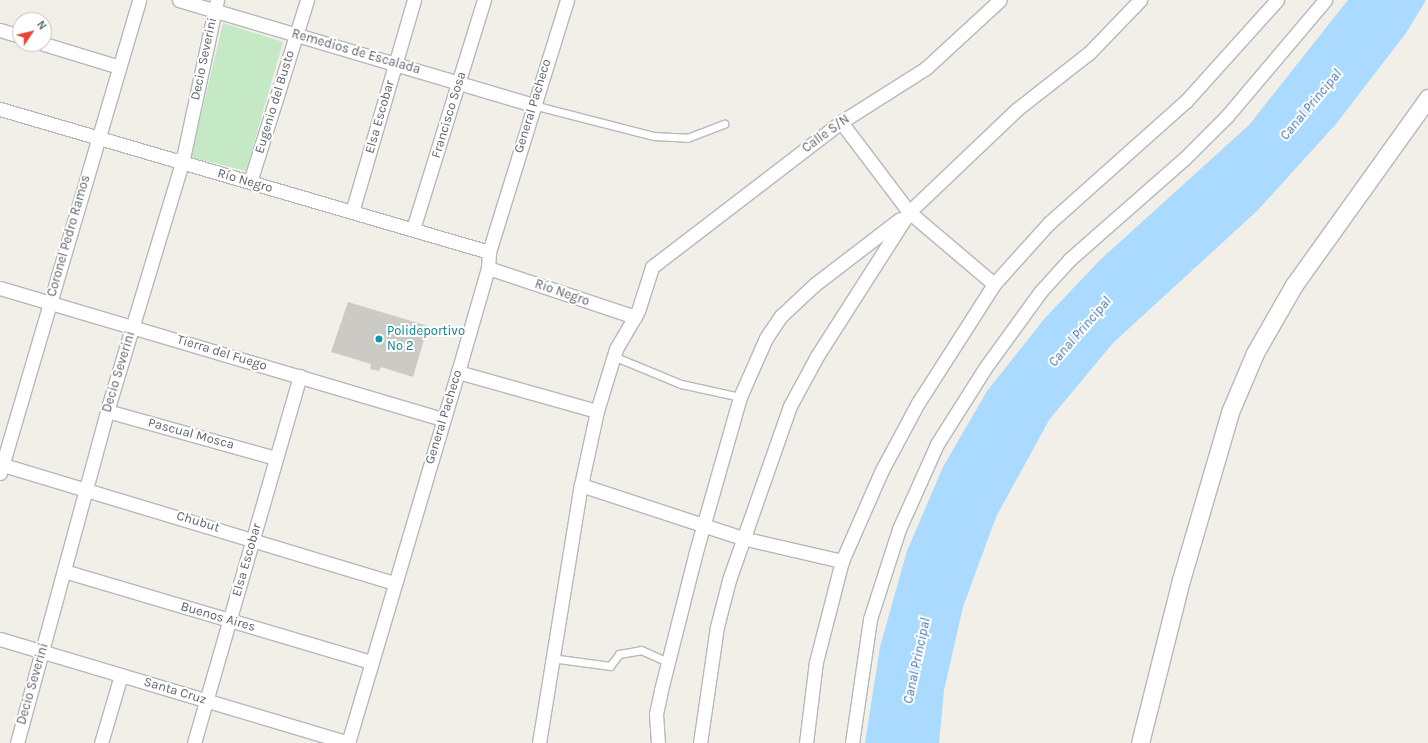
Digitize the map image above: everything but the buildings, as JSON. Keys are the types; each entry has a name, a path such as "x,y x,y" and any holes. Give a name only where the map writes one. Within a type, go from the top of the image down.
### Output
{"street":[{"name":"Coronel Pedro Ramos","path":"1,467 139,0"},
{"name":"Remedios de Escalada","path":"180,0 216,5 296,34 533,105"},
{"name":"Eugenio del Busto","path":"250,182 306,0"},
{"name":"Elsa Escobar","path":"352,212 414,0"},
{"name":"Francisco Sosa","path":"413,229 484,0"},
{"name":"General Pacheco","path":"348,743 394,583 458,372 488,268 490,252 533,105 567,0"},
{"name":"Calle S/N","path":"635,317 652,267 841,122 926,68 1000,0"},
{"path":"658,743 656,714 703,526 740,397 766,338 781,316 814,285 909,212 1016,110 1088,53 1140,0"},
{"path":"806,743 816,662 842,562 882,470 918,403 994,284 1048,223 1186,101 1277,0"},
{"path":"852,743 870,619 896,536 937,444 985,368 1041,291 1070,259 1184,159 1227,116 1325,0"},
{"name":"Decio Severini","path":"17,743 43,652 107,411 182,163 216,5"},
{"path":"0,30 12,34"},
{"path":"52,46 119,67"},
{"path":"1140,743 1180,580 1228,419 1255,354 1294,285 1428,98"},
{"name":"Río Negro","path":"0,109 490,252"},
{"path":"841,122 909,212 994,284"},
{"path":"700,743 717,627 742,538 794,399 817,356 909,212"},
{"name":"Río Negro","path":"488,268 635,317"},
{"name":"Tierra del Fuego","path":"0,288 133,326 443,419"},
{"path":"539,743 551,658 581,485 597,411 620,338 635,317"},
{"path":"458,372 597,411"},
{"name":"Elsa Escobar","path":"194,743 229,620 254,540 275,458 300,376"},
{"name":"Pascual Mosca","path":"107,411 275,458"},
{"name":"Chubut","path":"1,467 87,488 394,583"},
{"path":"581,485 742,538 842,562"},
{"name":"Buenos Aires","path":"64,571 372,662"},
{"name":"Santa Cruz","path":"0,639 348,743"},
{"path":"101,743 121,675"}],"lane":[{"path":"533,105 654,136 687,138 724,124"},
{"path":"614,356 681,384 740,397"},
{"path":"551,658 610,666 619,654 641,650 668,662"}],"green space":[{"path":"223,23 283,42 246,171 191,157"}],"water":[{"name":"Canal Principal","path":"1348,0 1426,0 1406,33 1336,124 1257,211 1113,343 1049,420 996,517 963,607 944,690 939,743 865,743 880,647 907,551 943,467 987,391 1045,318 1100,260 1249,125"}],"place":[{"name":"Polideportivo Nº 2","path":"379,339"}]}
